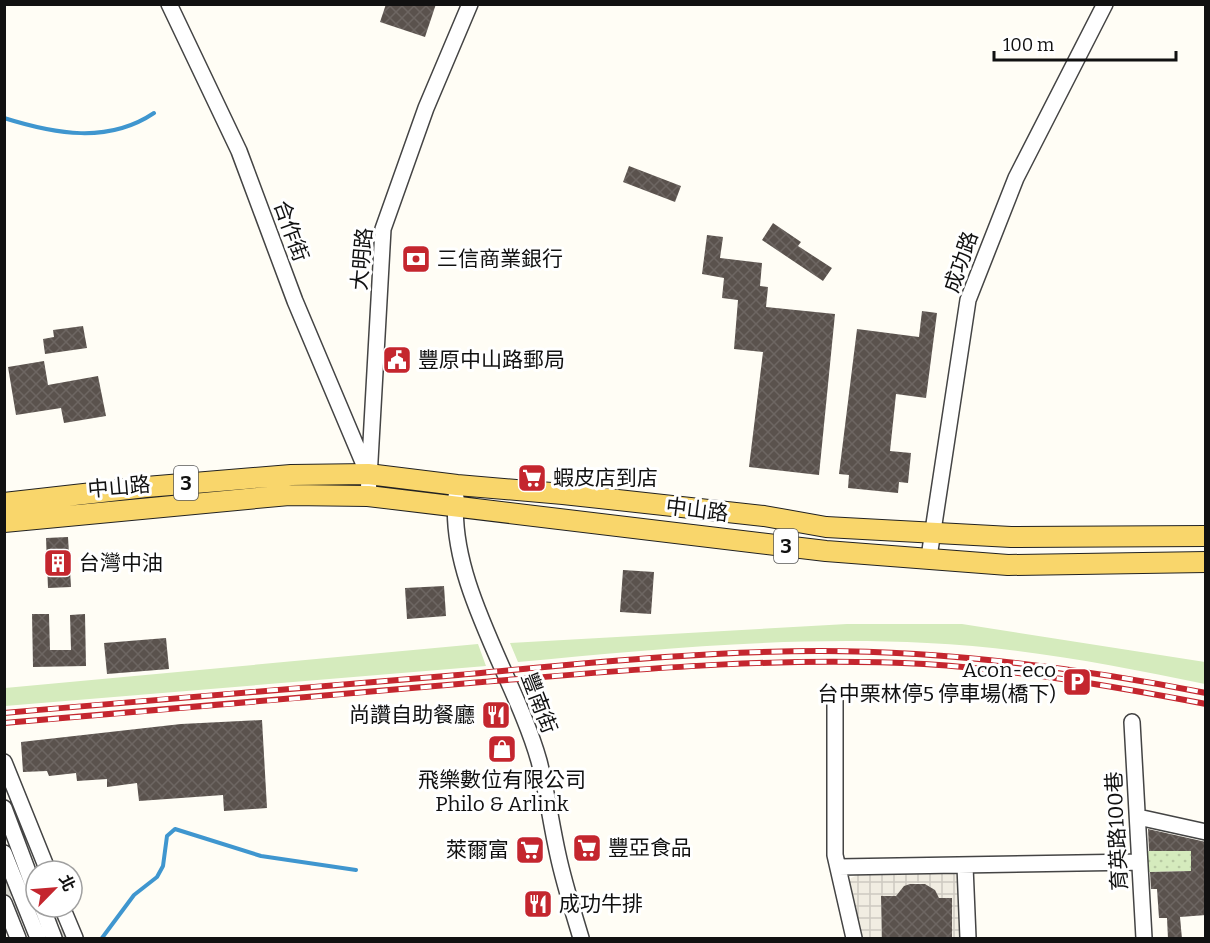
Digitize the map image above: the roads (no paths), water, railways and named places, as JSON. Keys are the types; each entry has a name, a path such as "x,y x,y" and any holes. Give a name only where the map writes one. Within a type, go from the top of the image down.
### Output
{"main road":[{"name":"中山路","path":"4,503 146,487 291,475 368,474 456,495 826,551 928,557 1008,565 1206,562"},
{"name":"中山路","path":"4,522 289,495 563,494 764,516 826,527 932,534 1011,537 1206,536"}],"street":[{"name":"合作街","path":"169,4 239,151 295,301 368,474"},
{"name":"大明路","path":"368,496 383,229 426,108 470,4"},
{"name":"成功路","path":"928,557 968,300 1016,178 1105,4"},
{"name":"豐南街","path":"456,495 458,542 469,589 501,661 538,760 565,883 581,939"},
{"path":"835,698 835,855 854,939"},
{"name":"育英路100巷","path":"1132,722 1144,939"},
{"path":"4,762 43,859"},
{"path":"4,808 24,861"},
{"path":"1138,817 1206,832"},
{"path":"4,853 38,939"},
{"path":"839,867 1139,862"},
{"path":"965,866 968,939"},
{"path":"4,903 18,939"},
{"path":"46,919 54,939"},
{"path":"67,919 75,939"}],"waterway":[{"path":"4,118 62,132 81,133 118,129 136,123 154,113"},
{"path":"102,938 134,895 157,877 163,866 167,836 175,829 261,856 356,870"}],"tunnel":[{"path":"4,883 18,919"},
{"path":"59,919 66,938"}],"railway":[{"path":"4,713 633,659 726,653 820,651 917,654 1014,663 1110,676 1206,693"},
{"path":"4,723 592,673 813,662 924,664 995,670 1101,685 1206,704"}],"place":[{"name":"三信商業銀行","path":"416,259"},
{"name":"豐原中山路郵局","path":"397,360"},
{"name":"蝦皮店到店","path":"532,478"},
{"name":"台灣中油","path":"58,563"},
{"name":"Acon-eco 台中栗林停5 停車場(橋下)","path":"1077,682"},
{"name":"尚讚自助餐廳","path":"496,715"},
{"name":"飛樂數位有限公司 Philo & Arlink","path":"502,749"},
{"name":"豐亞食品","path":"587,848"},
{"name":"萊爾富","path":"530,850"},
{"name":"成功牛排","path":"538,904"}]}
